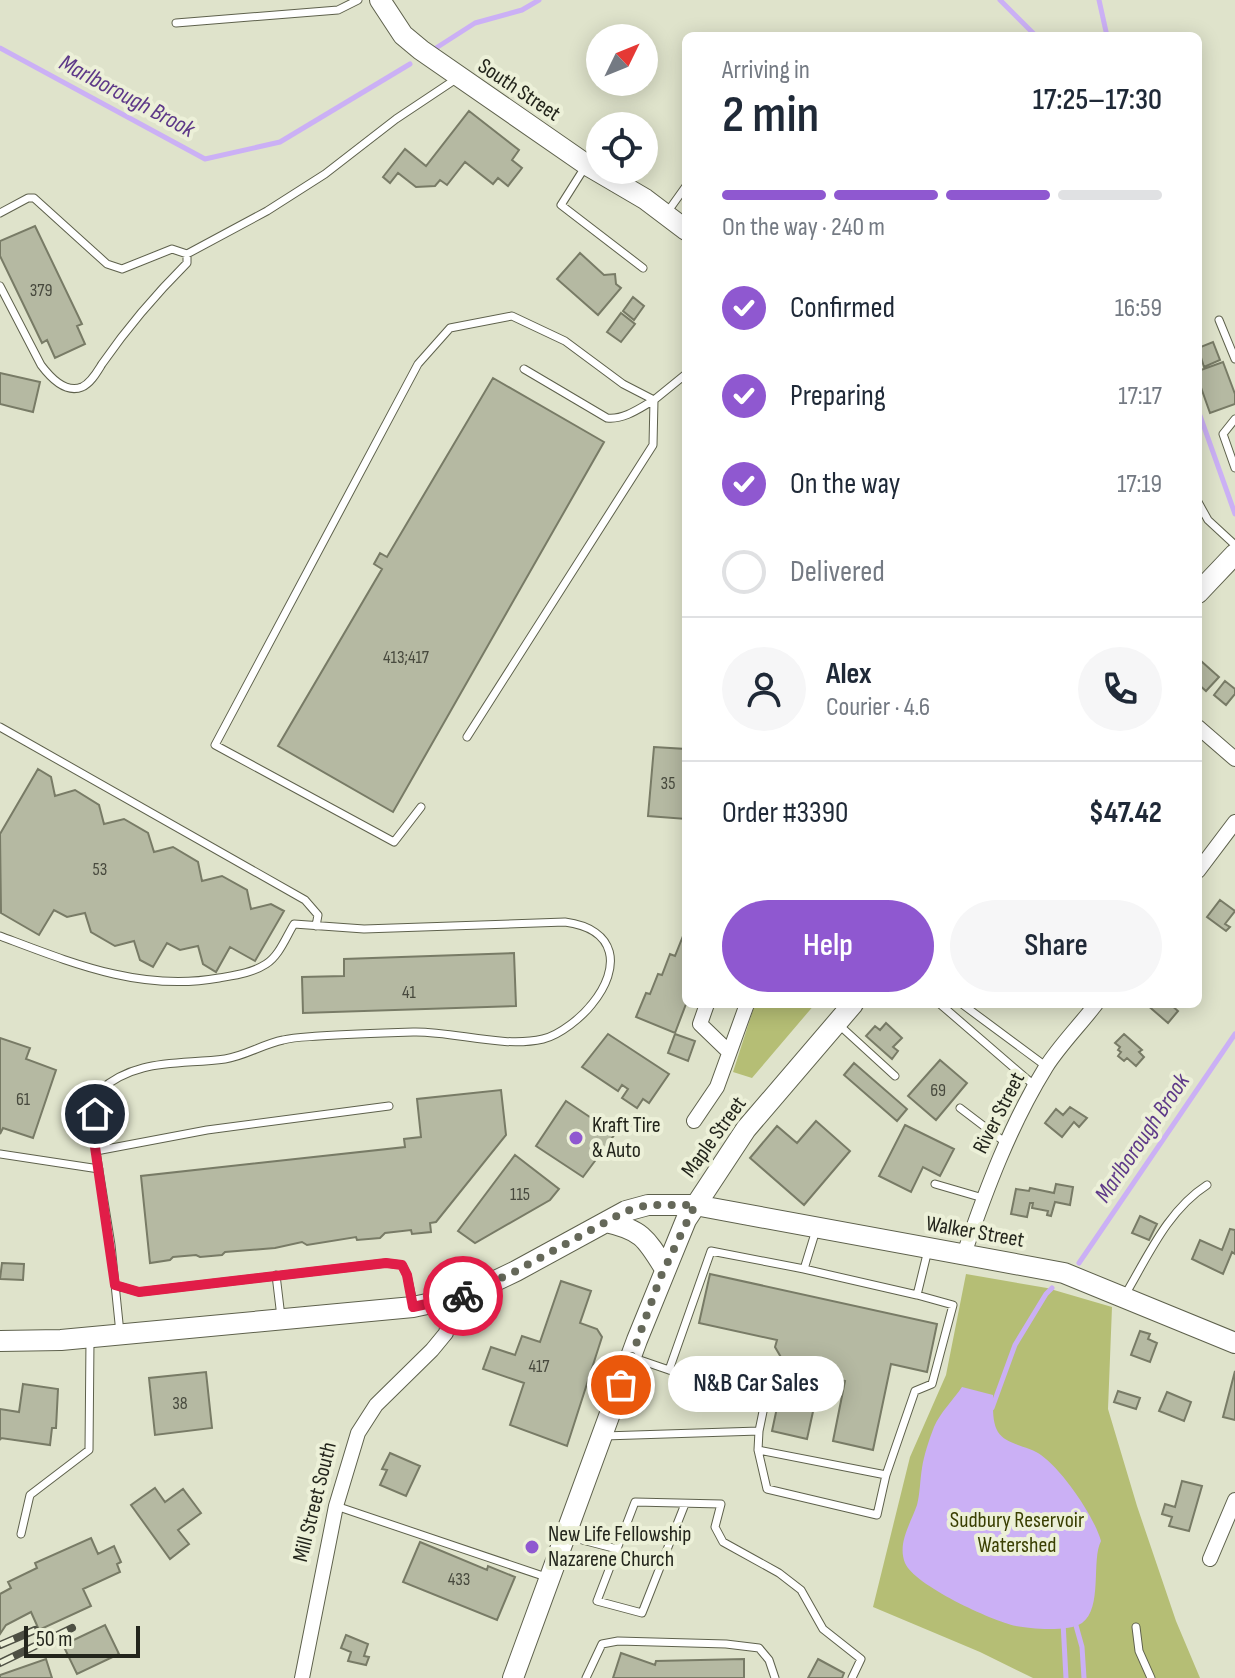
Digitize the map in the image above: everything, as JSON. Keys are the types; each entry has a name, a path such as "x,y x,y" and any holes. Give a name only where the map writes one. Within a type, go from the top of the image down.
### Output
{"main road":[{"name":"South Street","path":"380,0 403,35 458,78 586,164"},
{"name":"South Street","path":"619,184 682,227"},
{"path":"1202,589 1235,554"},
{"name":"Maple Street","path":"513,1678 631,1356 665,1269 695,1205 746,1129 849,1008"},
{"path":"0,1341 90,1338 413,1307 464,1296 626,1211 648,1205 695,1205"},
{"name":"Walker Street","path":"695,1205 1064,1273 1235,1343"},
{"path":"606,1222 630,1227 646,1237 665,1269"}],"street":[{"path":"1202,735 1235,759"},
{"path":"1202,866 1235,822"},
{"path":"706,1008 700,1024 729,1052"},
{"path":"694,1121 717,1087 746,1008"},
{"name":"River Street","path":"964,1254 1006,1143 1047,1067 1093,1008"},
{"name":"Mill Street South","path":"302,1678 336,1506 358,1433 376,1405 446,1333 454,1298"},
{"path":"1210,1559 1235,1500"}],"lane":[{"path":"176,23 338,10 358,0"},
{"path":"0,213 28,198 34,198 107,264 122,269 172,249 187,254 267,211 325,174 396,119 458,78"},
{"path":"586,167 561,205 643,268"},
{"path":"666,214 682,192"},
{"path":"0,286 41,365 49,375 67,388 74,389 90,382 134,318 187,263 187,254"},
{"path":"421,807 394,842 215,745 418,364 450,328 512,316 565,341 623,384 654,400"},
{"path":"1219,320 1235,359"},
{"path":"524,369 607,418 615,419 654,400 682,377"},
{"path":"467,737 653,445 654,400"},
{"path":"1235,419 1223,434 1235,468"},
{"path":"1202,509 1208,520 1235,545"},
{"path":"0,727 305,900 318,915 316,926"},
{"path":"0,936 75,964 147,982 191,983 251,972 274,958 294,924 364,929 502,926 553,921 576,923 603,939 611,954 611,971 603,989 584,1014 544,1039 510,1040 420,1032 284,1039 229,1058 131,1070 114,1078 99,1091 93,1133 120,1335"},
{"path":"945,1008 1036,1087"},
{"path":"967,1008 1047,1067"},
{"path":"836,1023 895,1076"},
{"path":"96,1151 207,1130 389,1106"},
{"path":"960,1108 1006,1143"},
{"path":"0,1154 99,1169"},
{"path":"935,1184 983,1198"},
{"path":"1124,1296 1172,1219 1191,1195 1207,1185"},
{"path":"804,1269 817,1228"},
{"path":"917,1295 929,1248"},
{"path":"631,1356 669,1370 767,1392 758,1450 767,1489 877,1515 886,1475 915,1391 932,1384 953,1305 804,1269 711,1251 669,1370"},
{"path":"115,1285 139,1292 386,1263 402,1265 413,1307"},
{"path":"276,1275 281,1319"},
{"path":"21,1534 30,1495 89,1450 90,1338"},
{"path":"602,1436 759,1431"},
{"path":"758,1450 886,1475"},
{"path":"685,1504 642,1613 597,1601 635,1502 721,1504 715,1527 723,1542 779,1573 801,1590 823,1629 861,1659 852,1678"},
{"path":"336,1506 550,1579"},
{"path":"565,1536 617,1549"},
{"path":"1136,1627 1139,1651 1151,1678"},
{"path":"586,1678 602,1644 618,1641 759,1648 769,1660 775,1678"}],"green space":[{"path":"754,1008 812,1008 752,1078 733,1072"},
{"name":"Sudbury Reservoir Watershed","path":"966,1274 1047,1288 1112,1307 1108,1409 1176,1621 1200,1678 1033,1678 873,1607 910,1457 946,1375"}],"shaded area":[{"path":"962,1387 993,1395 998,1432 1006,1440 1036,1452 1050,1462 1092,1519 1101,1541 1095,1595 1088,1616 1076,1626 1050,1629 1005,1623 938,1591 911,1572 905,1563 904,1541 917,1505 929,1442 940,1417"}],"building":[{"path":"469,111 519,150 512,160 522,168 508,186 498,178 493,184 465,162 447,185 440,180 435,186 416,187 398,173 390,183 383,177 405,149 426,166"},
{"path":"35,226 82,324 77,326 85,344 55,358 47,340 42,343 0,256 0,241"},
{"path":"580,253 604,275 615,274 616,284 621,288 598,315 557,279"},
{"path":"633,297 644,306 634,320 623,311"},
{"path":"621,313 635,324 621,342 607,332"},
{"path":"1213,342 1220,360 1204,367 1202,346"},
{"path":"1223,362 1235,394 1235,404 1210,413 1202,390 1202,370"},
{"path":"0,373 40,382 33,412 0,404"},
{"path":"493,378 604,442 393,812 278,746 382,569 374,564 380,553 387,557"},
{"path":"1202,662 1219,677 1206,691 1202,688"},
{"path":"1225,681 1235,689 1235,694 1226,705 1214,695"},
{"path":"654,747 682,749 682,819 648,816"},
{"path":"38,769 51,777 55,796 75,790 99,805 104,824 124,819 148,833 154,852 173,847 198,862 202,881 222,876 247,890 251,909 271,904 284,911 255,961 230,947 216,972 203,964 198,946 180,950 167,943 153,967 140,960 134,941 115,946 91,932 85,913 67,917 54,910 39,935 1,913 0,834"},
{"path":"1220,900 1235,911 1225,924 1230,927 1226,931 1207,917"},
{"path":"682,938 682,1008 684,1008 675,1033 636,1017 646,993 650,994 658,974 662,975 670,954 675,956"},
{"path":"514,953 516,1006 303,1013 302,977 344,976 344,959"},
{"path":"1151,1008 1175,1008 1178,1011 1168,1023"},
{"path":"886,1023 902,1038 893,1047 898,1051 892,1059 866,1036 875,1026 880,1030"},
{"path":"608,1034 669,1074 649,1103 643,1099 637,1108 622,1098 628,1089 622,1085 618,1091 582,1067"},
{"path":"675,1034 695,1041 688,1061 668,1053"},
{"path":"1124,1034 1142,1050 1139,1052 1144,1057 1136,1066 1127,1058 1124,1061 1118,1056 1120,1047 1115,1043"},
{"path":"0,1038 30,1048 26,1059 56,1070 33,1138 3,1128 0,1134"},
{"path":"940,1060 967,1083 936,1120 908,1096"},
{"path":"854,1063 907,1109 897,1121 844,1075"},
{"path":"501,1090 506,1135 436,1222 430,1223 431,1232 412,1234 411,1230 385,1233 380,1238 357,1240 356,1237 307,1245 302,1242 275,1248 225,1252 222,1255 173,1257 150,1263 141,1176 405,1147 404,1139 421,1137 417,1099"},
{"name":"Kraft Tire & Auto","path":"566,1101 615,1134 583,1177 536,1146"},
{"path":"1070,1107 1087,1118 1079,1127 1074,1122 1062,1137 1045,1123 1056,1109 1063,1115"},
{"path":"816,1121 850,1151 804,1205 750,1158 777,1126 797,1143"},
{"path":"905,1125 954,1149 940,1176 923,1167 911,1192 879,1176"},
{"path":"515,1155 559,1189 550,1200 475,1243 458,1231"},
{"path":"1056,1184 1073,1187 1070,1205 1055,1202 1051,1216 1047,1215 1048,1211 1032,1208 1033,1203 1030,1203 1027,1217 1011,1214 1016,1189 1029,1191 1030,1188 1054,1193"},
{"path":"1140,1216 1157,1224 1149,1240 1132,1233"},
{"path":"1230,1229 1235,1230 1235,1254 1232,1252 1223,1274 1192,1259 1200,1240 1222,1250"},
{"path":"2,1263 24,1264 23,1280 0,1279"},
{"path":"710,1274 937,1324 927,1372 891,1364 873,1450 833,1441 845,1381 821,1375 807,1439 772,1431 787,1361 782,1359 775,1347 777,1340 699,1323"},
{"path":"561,1281 591,1291 580,1323 597,1329 602,1337 567,1446 510,1425 524,1383 483,1369 491,1347 515,1355 522,1336 540,1342"},
{"path":"1140,1331 1150,1334 1148,1339 1157,1343 1150,1362 1131,1355"},
{"path":"1235,1371 1235,1420 1223,1417"},
{"path":"206,1372 212,1428 155,1435 149,1378"},
{"path":"23,1384 58,1389 56,1428 52,1428 50,1445 0,1440 0,1409 19,1412"},
{"path":"1118,1391 1140,1398 1136,1409 1114,1402"},
{"path":"1167,1392 1191,1402 1184,1421 1159,1411"},
{"path":"390,1453 420,1466 406,1496 380,1485 387,1470 382,1469"},
{"path":"1182,1481 1202,1486 1189,1531 1169,1526 1172,1517 1162,1514 1165,1504 1175,1507"},
{"path":"155,1488 165,1502 183,1489 201,1513 178,1530 189,1544 170,1559 131,1505"},
{"path":"91,1538 98,1554 114,1546 121,1562 117,1564 120,1572 83,1589 91,1606 39,1630 31,1612 6,1625 0,1634 0,1594 11,1588 8,1582 37,1568 35,1563"},
{"path":"420,1542 487,1570 488,1566 515,1577 497,1620 403,1582"},
{"path":"105,1625 119,1654 77,1674 63,1645"},
{"path":"346,1635 368,1644 364,1656 369,1657 366,1665 348,1661 351,1652 341,1648"},
{"path":"621,1653 655,1665 656,1661 744,1659 744,1678 613,1678"},
{"path":"46,1659 52,1678 0,1678 0,1675"},
{"path":"818,1659 844,1673 842,1678 808,1678"}],"waterway":[{"name":"Marlborough Brook","path":"436,48 475,23 522,10 539,0"},
{"name":"Marlborough Brook","path":"1000,0 1032,32"},
{"path":"1099,0 1106,32"},
{"name":"Marlborough Brook","path":"0,48 205,159 280,142 410,64"},
{"name":"Marlborough Brook","path":"1202,421 1235,514"},
{"name":"Marlborough Brook","path":"1079,1263 1235,1034"},
{"name":"Marlborough Brook","path":"992,1408 1015,1345 1052,1288"},
{"name":"Marlborough Brook","path":"1063,1622 1066,1678"},
{"path":"1075,1622 1082,1647 1084,1678"}],"railway":[{"path":"0,1663 72,1628"},
{"path":"0,1645 35,1630"}],"way so far":[{"path":"463,1296 626,1211 648,1205 695,1205 661,1276 621,1385"}],"place":[{"name":"Kraft Tire & Auto","path":"576,1138"},
{"name":"N&B Car Sales","path":"621,1385"},
{"name":"New Life Fellowship Nazarene Church","path":"532,1547"}],"route":[{"path":"95,1114 93,1133 115,1285 139,1292 386,1263 402,1265 413,1307 463,1296"}]}
